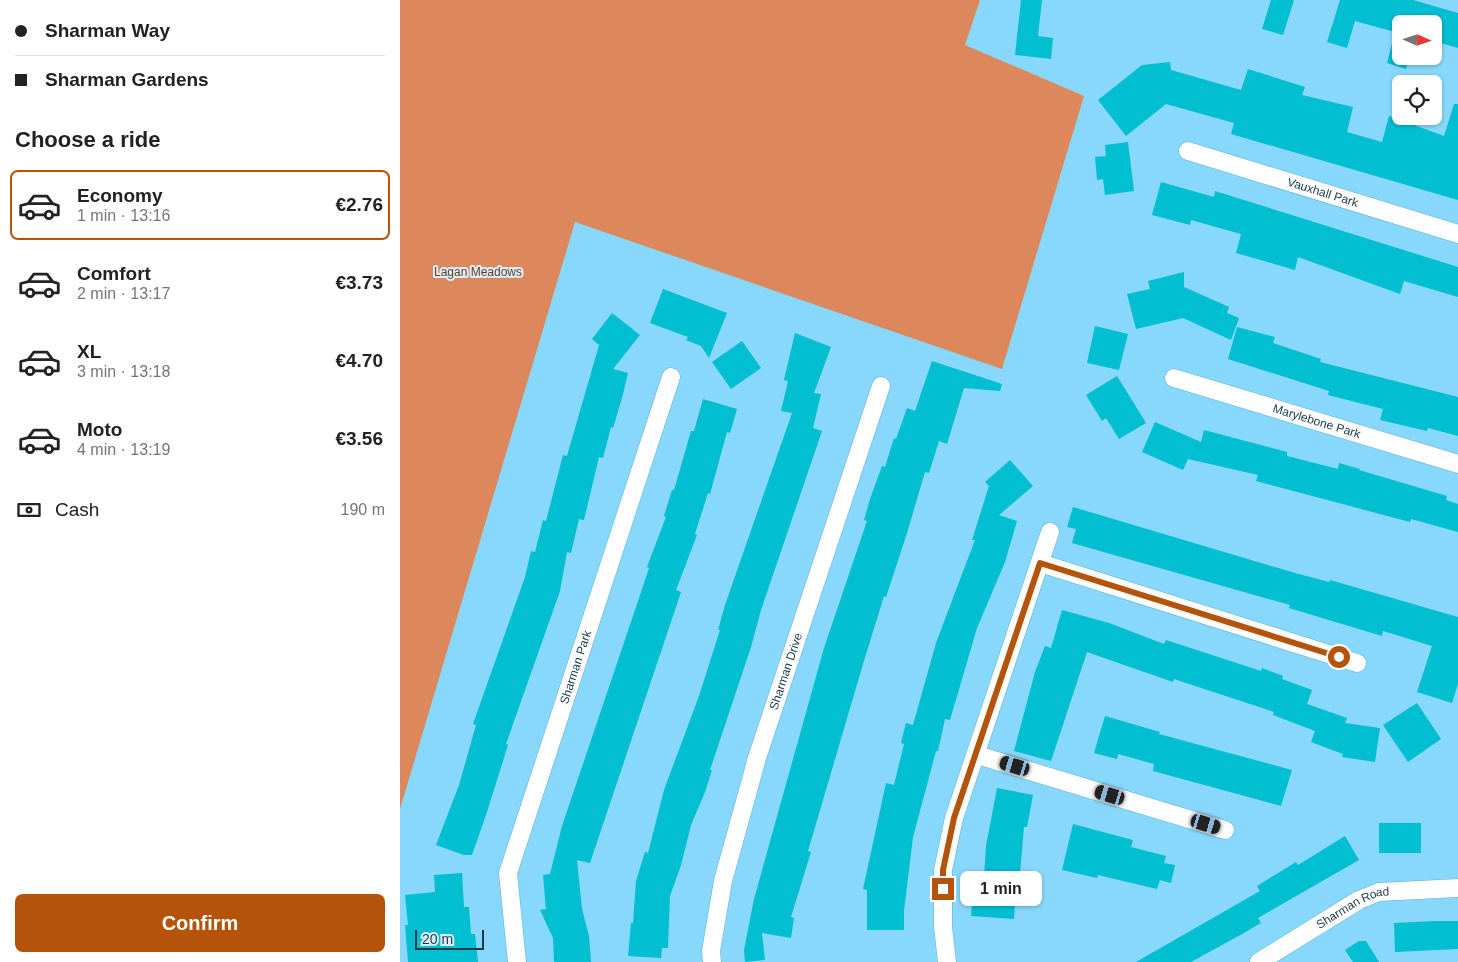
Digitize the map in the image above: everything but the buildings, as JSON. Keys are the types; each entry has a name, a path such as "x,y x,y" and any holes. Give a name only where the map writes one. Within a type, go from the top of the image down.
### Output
{"street":[{"name":"Vauxhall Park","path":"1188,151 1458,234"},
{"name":"Sharman Park","path":"517,962 508,873 671,377"},
{"name":"Marylebone Park","path":"1174,378 1458,464"},
{"name":"Sharman Drive","path":"712,962 711,952 723,882 757,758 881,386"},
{"path":"947,962 943,927 943,870 954,818 977,755 1050,532"},
{"path":"1040,563 1357,663"},
{"path":"977,755 1225,830"},
{"name":"Sharman Road","path":"1259,962 1359,900 1372,895 1400,890 1458,888"}],"green space":[{"name":"Lagan Meadows","path":"400,0 980,0 965,45 1084,96 1002,369 575,222 400,809"}],"route":[{"path":"943,889 943,870 954,818 977,755 1040,563 1339,657"}]}
